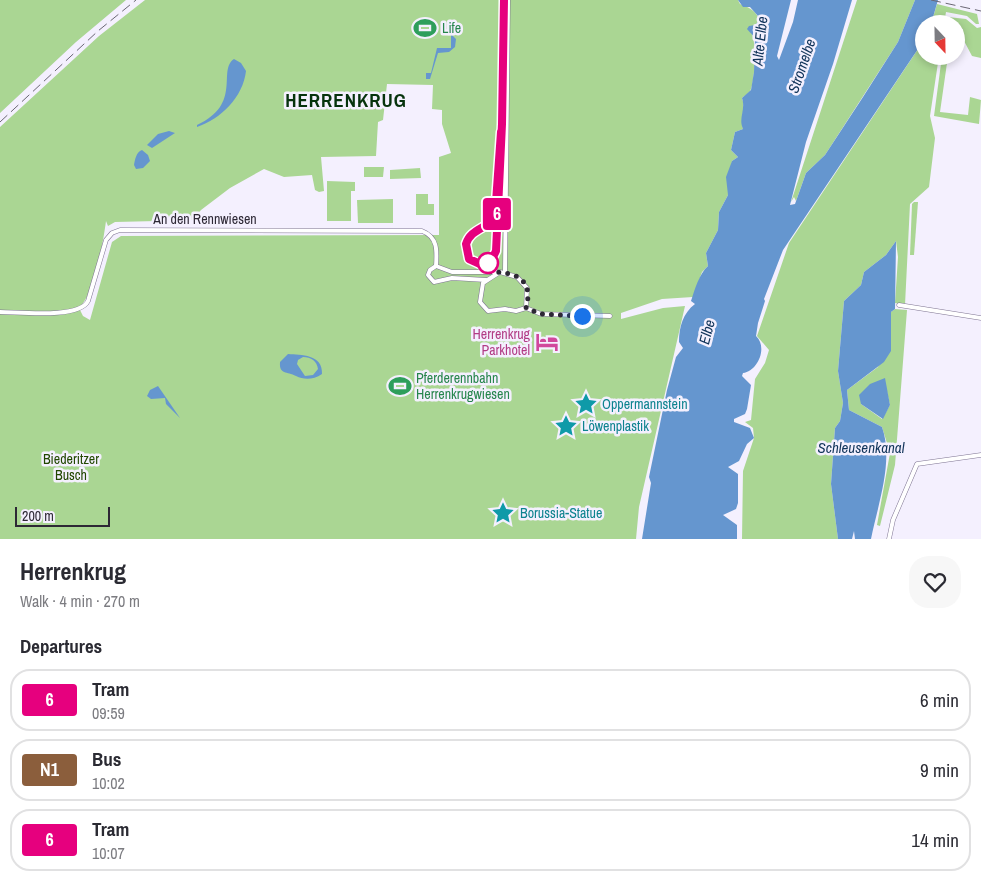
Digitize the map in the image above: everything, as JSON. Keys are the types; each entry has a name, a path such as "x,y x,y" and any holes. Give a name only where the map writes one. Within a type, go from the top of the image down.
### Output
{"street":[{"path":"502,272 508,0"},
{"name":"An den Rennwiesen","path":"0,312 66,312 82,309 88,301 107,238 114,231 123,229 422,231 431,236 435,241 436,266"},
{"path":"486,280 452,278 434,282 429,279 428,274 436,266 452,272 502,272 517,276 526,285 528,293 526,308"},
{"path":"502,272 486,280 481,287 480,298 486,310 505,309 516,311 526,308 544,314 610,316"},
{"path":"899,305 981,318"},
{"path":"889,539 893,520 917,464 924,461 981,455"}],"green space":[{"path":"0,0 126,0 76,42 0,113"},
{"name":"Biederitzer Busch","path":"145,0 738,0 740,4 754,12 759,20 751,32 755,51 752,84 750,92 742,98 743,129 735,132 731,150 738,157 732,161 728,195 719,212 718,230 706,253 708,266 702,272 693,297 662,299 621,313 621,319 663,308 685,306 639,507 636,539 0,539 0,127 99,36","holes":["387,84 433,85 432,109 442,110 442,124 451,153 439,157 439,235 121,236 112,242 90,320 83,316 79,308 85,301 94,280 106,221 108,226 115,222 199,220 198,214 201,210 230,188 264,169 284,177 312,175 315,190 319,192 324,191 321,157 376,156 378,122 383,120"]},
{"path":"857,0 915,0 898,42 825,155 806,173 796,201 794,197 791,202"},
{"path":"937,4 977,14 979,24 976,24 965,15 946,12 946,15 934,15"},
{"path":"965,19 977,28 981,27 981,58 972,56 965,43"},
{"path":"915,54 915,65 938,65 930,116 935,138 929,187 910,204 905,305 895,303 898,257 896,241 886,255 864,272 861,285 844,301 838,371 843,403 840,421 835,428 831,484 838,539 742,539 743,471 754,438 753,428 745,422 751,420 755,379 765,363 769,350 757,336 789,243"},
{"path":"941,65 947,65 940,112 968,115 970,97 981,100 979,124 934,116"},
{"path":"364,167 384,167 383,177 364,177"},
{"path":"420,168 421,178 390,179 390,170"},
{"path":"327,181 355,182 355,191 351,191 351,221 327,221"},
{"path":"416,194 428,194 428,204 434,204 434,215 416,215"},
{"path":"393,199 393,223 358,223 357,200"},
{"path":"918,202 914,255 910,255 912,204"},
{"path":"895,309 907,310 895,465 880,526 877,525 890,453 882,427 849,410 847,390 878,367 891,325 891,312","holes":["884,379 890,405 882,419 861,404"]}],"water":[{"path":"738,0 791,0 777,56 779,60 793,22 798,0 852,0 833,64 806,142 790,205 795,204 806,173 825,155 898,42 915,0 938,0 934,15 915,15 915,53 783,250 764,299 756,336 761,346 760,358 753,368 743,373 742,376 751,385 747,409 745,414 734,419 734,422 750,428 754,438 747,444 739,461 728,467 738,474 738,503 736,509 723,515 737,525 737,539 642,539 651,483 649,477 667,390 676,357 683,348 679,342 681,326 687,312 695,304 691,301 694,292 700,277 708,266 706,253 718,230 719,212 728,195 726,177 732,161 738,157 731,150 735,132 743,129 741,121 742,98 751,90 754,72 755,38 747,29 759,21 758,16 750,7 743,7"},
{"path":"451,34 456,39 455,47 449,52 438,53 430,79 426,79 426,73 431,73 437,48 451,48"},
{"path":"234,59 241,63 246,71 244,81 236,98 214,119 197,127 197,125 211,117 220,107 224,98 229,64"},
{"path":"169,131 175,133 152,148 147,145 158,134"},
{"path":"142,150 148,155 150,161 143,168 136,169 134,165 135,159 138,152"},
{"name":"Schleusenkanal","path":"896,241 895,309 891,312 891,351 884,362 847,390 849,410 882,427 886,454 884,483 871,539 855,539 854,531 852,539 838,539 831,484 835,428 840,421 843,403 838,371 844,301 861,285 864,272 886,255"},
{"path":"288,354 310,357 319,363 322,374 309,379 302,378 282,371 280,362","holes":["306,357 313,360 317,366 318,369 313,375 305,376 297,364 298,360"]},
{"path":"885,378 890,405 883,419 861,404 859,395 870,384"},
{"path":"158,386 180,418 166,404 165,398 151,399 147,396 150,390"}],"tram line":[{"path":"489,223 467,239 465,249 467,256 476,263 490,262 496,251 502,124 504,0"},
{"name":"6","path":"501,132 495,216 487,225 472,233 466,244 467,256 474,263 486,264 495,256 496,251 502,124 504,0"}],"railway":[{"path":"0,122 98,31 136,0"},
{"path":"931,0 981,11"}],"place":[{"name":"Life","path":"425,28"},
{"name":"Herrenkrug Parkhotel","path":"547,342"},
{"name":"Pferderennbahn Herrenkrugwiesen","path":"400,386"},
{"name":"Oppermannstein","path":"586,404"},
{"name":"Löwenplastik","path":"566,426"},
{"name":"Borussia-Statue","path":"503,513"}],"district":[{"name":"HERRENKRUG","path":"346,100"}],"route":[{"path":"488,263 490,272 510,273 521,279 528,288 526,308 541,314 582,316"}],"water label":[{"name":"Alte Elbe","path":"760,41"},
{"name":"Stromelbe","path":"802,66"},
{"name":"Elbe","path":"707,332"}]}
